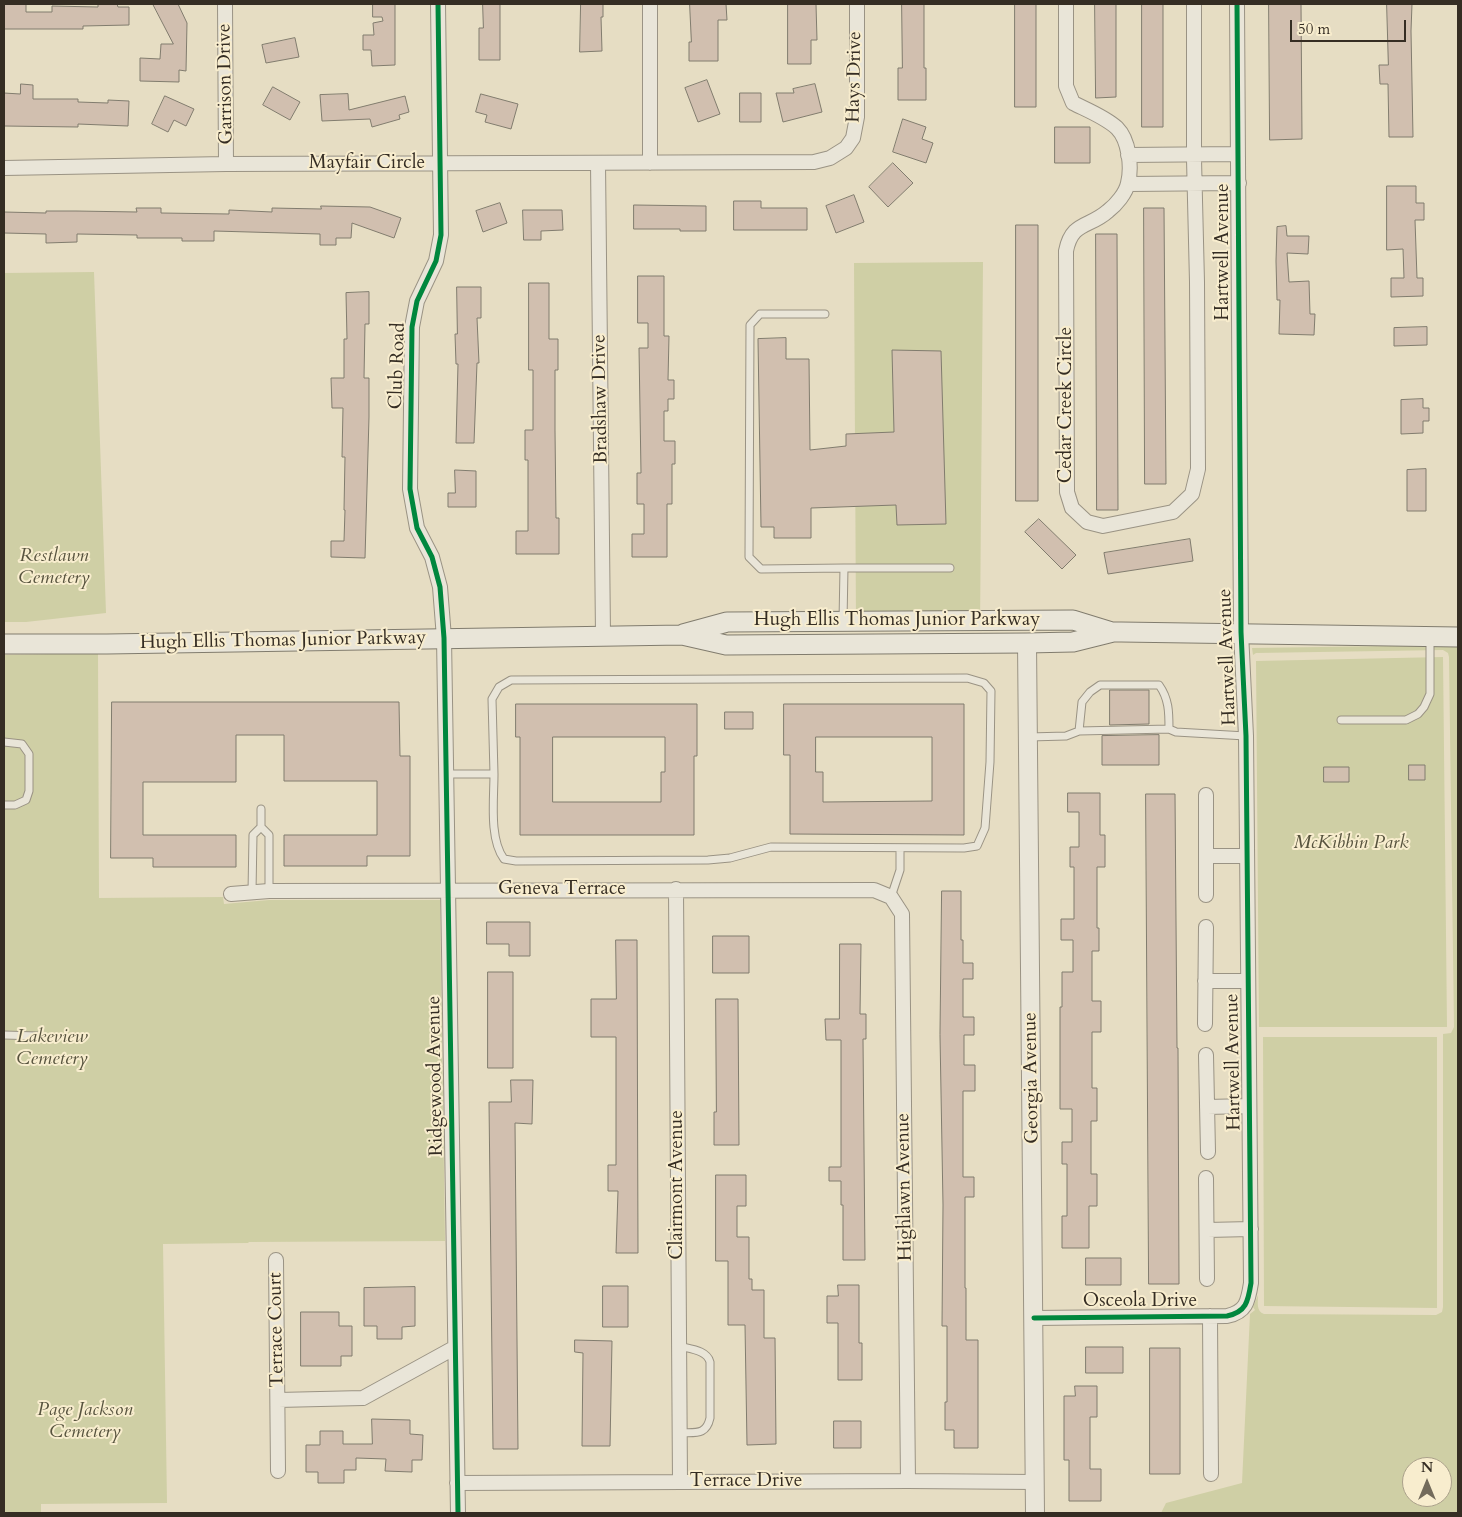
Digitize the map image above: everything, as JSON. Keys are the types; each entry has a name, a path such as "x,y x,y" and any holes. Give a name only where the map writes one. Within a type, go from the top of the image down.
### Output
{"main road":[{"name":"Hugh Ellis Thomas Junior Parkway","path":"682,635 727,622 1073,620 1113,632"},
{"name":"Hugh Ellis Thomas Junior Parkway","path":"4,644 107,644 603,635 682,635 726,645 1027,643 1073,642 1113,632 1458,636"}],"street":[{"name":"Garrison Drive","path":"225,4 226,164"},
{"name":"Club Road","path":"438,4 441,235 436,260 417,301 412,327 410,489 417,528 432,557 440,587 444,638"},
{"path":"650,4 650,163"},
{"name":"Hays Drive","path":"846,148 853,138 857,117 857,4"},
{"name":"Cedar Creek Circle","path":"1066,4 1066,86 1073,103 1117,128 1126,144 1130,160 1128,184 1120,198 1108,212 1074,231 1069,239 1066,251 1067,492 1072,508 1087,522 1103,526 1173,512 1192,494 1198,469 1197,282 1194,184 1194,4"},
{"name":"Hartwell Avenue","path":"1237,4 1242,632 1246,736 1251,1229 1251,1283 1249,1297 1244,1308"},
{"name":"Mayfair Circle","path":"4,168 226,164 814,162 830,158 846,148"},
{"path":"1128,155 1238,154"},
{"name":"Bradshaw Drive","path":"598,163 603,635"},
{"path":"1128,184 1238,183"},
{"name":"Ridgewood Avenue","path":"444,638 458,1513"},
{"name":"Georgia Avenue","path":"1027,643 1035,1513"},
{"path":"1206,796 1206,895"},
{"path":"1206,856 1247,856"},
{"name":"Geneva Terrace","path":"231,894 269,891 676,889 874,890 891,896"},
{"name":"Clairmont Avenue","path":"676,889 680,1482"},
{"name":"Highlawn Avenue","path":"891,896 902,914 908,1481"},
{"path":"1205,1024 1206,927"},
{"path":"1205,981 1248,981"},
{"path":"1206,1055 1208,1152"},
{"path":"1207,1107 1249,1106"},
{"path":"1206,1178 1207,1279"},
{"path":"1207,1230 1251,1229"},
{"name":"Terrace Court","path":"276,1260 278,1471"},
{"name":"Osceola Drive","path":"1034,1318 1210,1316 1236,1314 1244,1308"},
{"path":"1210,1316 1211,1474"},
{"name":"Terrace Court","path":"278,1400 363,1398 454,1348"},
{"name":"Terrace Drive","path":"457,1483 1035,1482"}],"lane":[{"path":"825,314 760,314 750,325 749,557 761,570 950,568"},
{"path":"844,568 844,622"},
{"path":"1341,720 1406,720 1418,714 1424,707 1430,694 1430,637"},
{"path":"967,678 984,683 991,691 990,762 985,828 977,846 964,848 771,847 730,858 708,860 516,861 504,859 497,850 494,774 492,699 499,688 511,680 967,678"},
{"path":"1078,731 1082,702 1090,692 1100,685 1110,684 1158,685 1166,694 1169,706 1169,729"},
{"path":"1028,737 1066,736 1078,731 1169,729 1176,732 1246,736"},
{"path":"4,742 22,744 29,754 29,791 26,800 15,805 4,805"},
{"path":"447,774 494,774"},
{"path":"261,809 261,826 269,836 269,891"},
{"path":"252,892 253,835 261,826"},
{"path":"891,896 900,870 900,848"},
{"path":"4,1035 38,1036"},
{"path":"679,1346 704,1353 709,1356 710,1362 709,1425 705,1430 699,1432 680,1433"}],"green space":[{"path":"983,262 980,629 856,625 854,263"},
{"name":"Restlawn Cemetery","path":"94,272 106,613 26,622 4,622 4,273"},
{"path":"1458,645 1458,1513 1161,1513 1166,1503 1242,1483 1250,1314 1255,1310 1253,1307 1258,1295 1259,1309 1264,1314 1436,1315 1442,1312 1443,1307 1443,1034 1451,1033 1454,1027 1448,653 1443,650 1256,653 1253,655 1252,648"},
{"path":"98,653 99,898 223,897 224,904 269,900 440,900 445,1241 163,1244 167,1503 41,1504 41,1513 4,1513 4,655"},
{"name":"McKibbin Park","path":"1443,657 1447,1027 1259,1027 1256,661"},
{"path":"1263,1037 1437,1037 1437,1308 1264,1306"}],"building":[{"path":"4,4 26,4 26,12 52,12 52,6 98,7 98,4 117,4 118,7 129,7 129,25 83,26 83,29 4,29"},
{"path":"153,4 178,4 187,23 186,71 179,70 179,82 140,81 140,58 160,59 161,44 173,44"},
{"path":"373,4 395,4 395,65 372,66 371,50 363,50 363,35 374,35 373,23 383,21 382,17 373,17"},
{"path":"483,4 500,4 500,60 479,60 479,28 483,28"},
{"path":"581,4 603,4 603,17 601,17 602,51 580,52"},
{"path":"690,4 726,4 727,20 718,20 718,61 689,61 689,42 691,42"},
{"path":"788,4 816,4 817,40 811,40 811,64 788,64"},
{"path":"902,4 924,4 926,100 898,100 898,68 902,68"},
{"path":"1015,4 1036,4 1036,107 1015,107"},
{"path":"1095,4 1116,4 1116,97 1096,98"},
{"path":"1142,4 1163,4 1163,127 1142,127"},
{"path":"1269,4 1301,4 1302,139 1270,140"},
{"path":"1387,4 1412,4 1413,137 1389,137 1388,84 1380,84 1379,65 1388,65"},
{"path":"295,38 299,57 266,63 262,45"},
{"path":"707,80 720,114 698,122 685,88"},
{"path":"21,84 33,85 33,99 78,99 78,102 108,103 108,100 129,101 128,126 78,124 78,127 4,126 4,93 20,94"},
{"path":"815,84 822,112 783,122 776,93 794,93 793,89"},
{"path":"273,87 300,102 290,120 263,105"},
{"path":"740,93 761,93 761,122 740,122"},
{"path":"348,94 349,110 405,96 409,112 399,115 400,119 372,127 370,119 322,121 320,95"},
{"path":"481,94 518,104 511,129 485,122 487,115 476,112"},
{"path":"165,96 194,109 186,126 174,120 168,132 152,124"},
{"path":"903,119 926,127 922,139 933,143 926,163 893,152"},
{"path":"1055,127 1090,127 1090,163 1055,163"},
{"path":"893,163 913,183 888,207 869,187"},
{"path":"1387,186 1416,186 1416,203 1424,203 1424,220 1415,220 1417,278 1423,278 1423,296 1391,297 1391,278 1404,278 1403,249 1387,250"},
{"path":"854,195 864,222 836,233 826,206"},
{"path":"734,201 761,201 761,208 807,208 807,230 734,230"},
{"path":"500,203 507,223 483,232 476,211"},
{"path":"634,205 706,206 706,231 634,229"},
{"path":"321,206 370,207 401,218 394,238 352,223 351,238 336,238 336,245 320,245 320,234 214,231 214,241 182,241 182,238 137,238 137,235 77,234 77,242 46,243 46,234 4,233 4,212 137,212 136,208 161,208 161,213 229,214 229,210 272,212 272,208 321,209"},
{"path":"1144,208 1164,208 1166,484 1145,484"},
{"path":"523,210 562,210 563,230 541,231 541,240 524,240"},
{"path":"1016,225 1038,225 1038,501 1016,501"},
{"path":"1286,226 1287,236 1309,236 1308,254 1287,253 1289,282 1309,281 1310,314 1315,314 1314,335 1279,334 1280,300 1277,300 1276,261 1277,227"},
{"path":"1096,234 1117,234 1118,510 1097,510"},
{"path":"638,276 664,276 664,336 669,336 668,380 674,380 674,399 668,399 668,411 664,411 664,441 675,441 675,464 672,464 672,504 667,504 667,557 632,557 632,534 644,534 644,504 637,504 637,473 641,473 639,348 648,348 648,323 638,323"},
{"path":"529,283 549,283 549,339 558,339 558,370 555,370 555,430 556,518 559,518 559,554 516,554 516,531 528,531 528,460 525,460 525,430 533,430 533,370 529,370"},
{"path":"457,287 481,287 481,318 477,318 479,363 477,363 474,443 456,443 458,364 456,364 455,334 457,334"},
{"path":"369,292 369,324 365,324 364,378 369,378 365,558 331,557 331,541 344,541 345,457 342,457 343,408 332,408 331,378 344,378 344,339 347,339 346,293"},
{"path":"1427,327 1427,345 1394,346 1394,328"},
{"path":"786,338 786,359 809,359 810,450 846,446 846,434 894,432 892,350 941,351 946,524 897,525 896,505 811,508 811,538 774,538 774,527 761,527 758,339"},
{"path":"1423,399 1423,408 1429,408 1429,421 1423,421 1423,433 1401,434 1401,400"},
{"path":"1426,469 1426,511 1407,511 1407,470"},
{"path":"455,470 476,471 476,507 448,507 448,493 455,493"},
{"path":"1039,519 1076,555 1062,569 1025,532"},
{"path":"1190,539 1193,561 1108,574 1104,553"},
{"path":"1110,690 1149,690 1149,724 1110,725"},
{"path":"112,702 399,702 400,756 410,756 410,856 367,856 367,866 284,866 284,835 377,835 377,781 284,781 284,735 236,735 236,782 143,782 143,835 236,835 236,867 153,867 153,858 111,858"},
{"path":"516,704 697,704 697,756 694,756 694,835 520,835 520,737 516,737","holes":["553,737 665,737 665,772 661,772 661,802 553,802"]},
{"path":"784,704 964,704 964,835 790,834 790,755 784,755","holes":["816,737 932,737 932,801 823,802 823,772 816,772"]},
{"path":"725,712 753,712 753,729 725,729"},
{"path":"1159,735 1159,765 1102,765 1102,736"},
{"path":"1409,765 1425,765 1425,780 1409,780"},
{"path":"1324,767 1349,767 1349,782 1324,782"},
{"path":"1068,793 1100,793 1100,835 1105,835 1105,867 1097,867 1099,951 1092,951 1092,1001 1101,1001 1101,1032 1092,1032 1092,1088 1097,1088 1097,1121 1091,1121 1091,1174 1097,1174 1097,1206 1089,1206 1089,1248 1062,1248 1062,1216 1067,1216 1067,1164 1062,1164 1062,1142 1072,1142 1072,1109 1060,1109 1060,1007 1062,1007 1062,972 1073,972 1073,940 1061,940 1061,919 1074,919 1074,867 1070,867 1070,847 1079,847 1079,812 1068,812"},
{"path":"1146,794 1175,794 1179,1284 1149,1284"},
{"path":"942,891 961,891 963,963 973,963 973,979 963,979 963,1017 974,1017 974,1035 964,1035 964,1065 975,1065 975,1091 963,1091 963,1177 974,1177 974,1197 965,1197 965,1288 966,1340 978,1340 978,1448 954,1448 954,1430 945,1430 947,1326 942,1326 943,1205 940,1035"},
{"path":"487,922 530,922 530,956 509,956 509,944 487,944"},
{"path":"713,936 749,936 749,973 713,973"},
{"path":"616,940 637,940 638,1253 616,1253 618,1191 608,1191 608,1165 616,1165 616,1037 591,1037 591,999 616,999"},
{"path":"840,944 861,944 860,1014 866,1014 866,1039 863,1039 865,1260 843,1260 841,1181 829,1181 829,1167 841,1167 841,1040 826,1040 825,1019 839,1019"},
{"path":"488,972 513,972 513,1068 488,1068"},
{"path":"716,999 738,999 739,1145 714,1145 714,1112 716,1112"},
{"path":"511,1080 533,1080 532,1124 515,1123 518,1449 493,1449 489,1102 511,1102"},
{"path":"716,1175 746,1175 746,1206 737,1206 737,1237 749,1237 749,1279 752,1279 752,1290 764,1290 764,1338 775,1338 776,1444 747,1445 745,1325 728,1325 728,1261 716,1261"},
{"path":"1086,1258 1121,1258 1121,1285 1086,1285"},
{"path":"838,1285 859,1285 859,1343 862,1343 862,1380 838,1380 838,1323 827,1323 827,1296 838,1296"},
{"path":"603,1286 628,1286 628,1327 603,1327"},
{"path":"415,1287 415,1326 402,1327 402,1339 377,1339 377,1326 364,1326 364,1288"},
{"path":"301,1312 339,1312 339,1326 352,1326 352,1356 341,1356 341,1366 301,1366"},
{"path":"575,1340 612,1341 610,1446 582,1446 583,1353 575,1352"},
{"path":"1086,1347 1123,1347 1123,1373 1086,1373"},
{"path":"1150,1348 1180,1348 1180,1474 1150,1474"},
{"path":"1075,1386 1097,1386 1097,1417 1090,1417 1090,1469 1101,1469 1101,1501 1069,1501 1069,1460 1064,1460 1064,1396 1075,1396"},
{"path":"372,1419 410,1420 410,1434 423,1435 422,1460 412,1460 412,1472 385,1471 386,1459 356,1458 356,1470 344,1470 344,1483 318,1483 318,1472 306,1472 306,1445 320,1445 320,1431 343,1431 343,1444 372,1444"},
{"path":"834,1421 861,1421 861,1448 834,1448"}],"cycle path":[{"path":"438,4 441,235 436,261 417,301 412,327 410,489 417,528 432,557 440,587 444,638 458,1513"},
{"path":"1034,1318 1227,1316 1242,1309 1249,1296 1251,1283 1246,736 1241,632 1237,4"}],"park label":[{"name":"Lakeview Cemetery","path":"52,1049"},
{"name":"Page Jackson Cemetery","path":"85,1422"}]}
